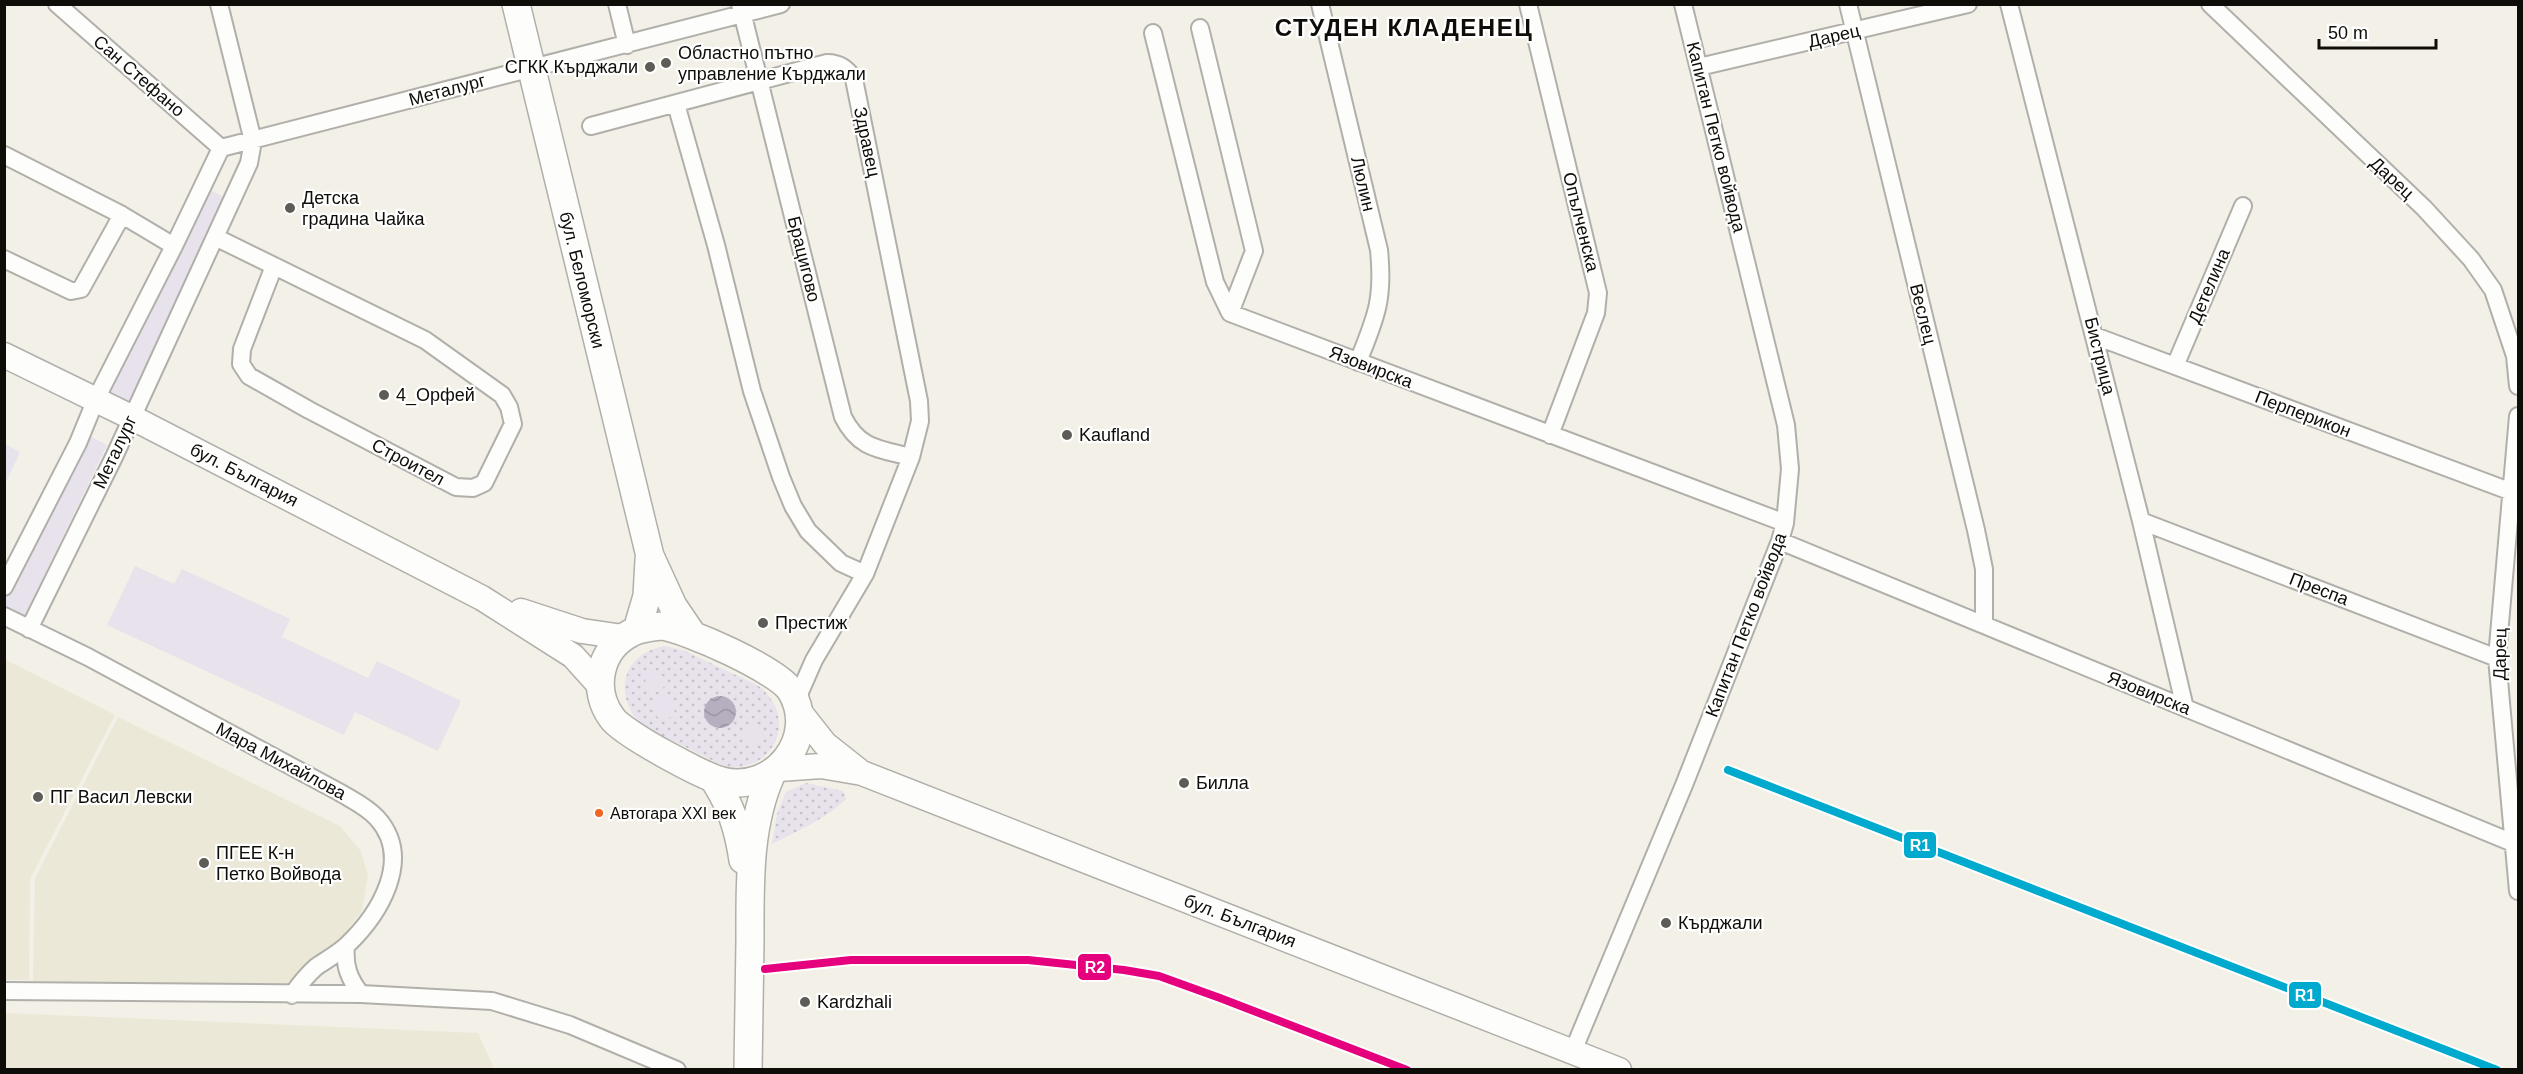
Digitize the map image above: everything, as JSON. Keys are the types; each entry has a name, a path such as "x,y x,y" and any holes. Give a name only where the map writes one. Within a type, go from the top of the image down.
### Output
{"main road":[{"name":"бул. Беломорски","path":"516,4 650,556 673,606 692,634"},
{"name":"бул. Беломорски","path":"630,634 647,596 650,556"},
{"path":"662,626 692,634 778,679 789,688 798,706 800,725 797,742 787,759 775,771 758,780 741,784 713,778 632,736 612,720 602,701 600,686 602,669 607,657 630,634 662,626"},
{"path":"748,1070 750,903 756,822 761,798 775,771"},
{"path":"713,778 729,802 735,818 750,903"}],"street":[{"name":"Сан Стефано","path":"57,4 221,148"},
{"path":"219,4 253,141"},
{"path":"617,4 627,45"},
{"name":"Металург","path":"4,587 78,443 96,399 221,148 627,45 741,10 781,4"},
{"name":"Люлин","path":"1320,4 1379,250 1382,279 1380,302 1358,362"},
{"name":"Опълченска","path":"1528,4 1598,293 1596,313 1550,435"},
{"name":"Капитан Петко войвода","path":"1573,1051 1684,785 1780,541 1785,523 1790,469 1786,425 1683,4"},
{"name":"Веслец","path":"1848,4 1976,530 1984,569 1984,625"},
{"name":"Дарец","path":"1699,68 1968,4"},
{"name":"Бистрица","path":"2009,4 2095,336 2185,708"},
{"name":"Дарец","path":"2210,4 2424,208 2471,259 2493,290 2516,356 2518,386"},
{"name":"Брацигово","path":"741,10 843,417 858,440 869,447 913,449"},
{"path":"1200,28 1254,251 1230,313"},
{"path":"1152,33 1215,282 1230,313"},
{"name":"Здравец","path":"591,126 827,63 836,63 848,70 854,79 904,316 919,401 920,421 913,449 865,574 814,660 798,706"},
{"path":"676,104 716,245 752,391 792,506 808,531 841,563 865,574"},
{"name":"Металург","path":"29,629 114,457 249,163 253,141"},
{"path":"4,155 122,215 174,246"},
{"name":"Детелина","path":"2175,366 2243,206"},
{"path":"4,259 62,288 71,291 81,290 122,215"},
{"name":"Строител","path":"215,237 274,266 424,340 502,395 509,407 513,424 484,483 473,488 456,486 309,410 249,376 241,364 243,349 274,266"},
{"name":"Язовирска","path":"1230,313 1785,523"},
{"name":"Перперикон","path":"2095,336 2512,492"},
{"name":"бул. България","path":"4,355 96,399 482,598 573,656 600,686"},
{"name":"Дарец","path":"2518,416 2497,658 2517,844 2518,891"},
{"name":"Преспа","path":"2141,521 2497,658"},
{"name":"Язовирска","path":"1780,541 2517,844"},
{"name":"бул. България","path":"482,598 563,626 630,634"},
{"name":"Мара Михайлова","path":"4,616 88,657 329,786 363,806 375,816 389,838 392,855 391,882 378,908 346,946 314,968 292,995"},
{"path":"778,679 814,660"},
{"name":"бул. България","path":"798,706 825,744 862,773"},
{"name":"бул. България","path":"775,771 821,766 862,773 1619,1070"},
{"path":"346,946 345,958 348,974 361,994"},
{"path":"4,991 361,994 492,1001 570,1025 677,1070"}],"shaded area":[{"path":"206,188 226,198 125,408 106,398"},
{"path":"86,434 107,445 23,619 5,611 4,603"},
{"path":"5,444 20,452 5,484"},
{"path":"135,566 174,584 182,569 290,619 282,637 368,678 377,661 461,701 438,751 355,712 344,735 107,625"},
{"path":"665,646 683,650 757,685 770,697 777,711 779,725 776,739 769,751 758,761 744,766 726,767 646,728 635,717 628,705 625,692 630,668 638,658"},
{"name":"ПГ Васил Левски","path":"4,659 115,715 30,879 29,980 5,980"},
{"path":"655,672 662,675 665,682 662,689 655,692 648,689 645,682 648,675"},
{"path":"664,697 672,700 675,708 672,716 664,719 656,716 653,708 656,700"},
{"name":"ПГЕЕ К-н Петко Войвода","path":"118,717 340,826 360,850 368,875 362,911 343,936 284,986 33,981 35,878"},
{"path":"749,723 757,723 763,729 763,737 757,743 749,743 743,737 743,729"},
{"path":"806,783 843,791 846,799 820,819 772,844 777,814 786,792"},
{"path":"5,1013 478,1033 494,1069 5,1069"}],"water":[{"path":"720,696 732,700 736,712 732,724 720,728 708,724 704,712 708,700"}],"transit line":[{"name":"R1","path":"1728,770 2497,1070"},
{"name":"R2","path":"765,969 851,960 1028,960 1124,970 1159,976 1407,1070"}],"place":[{"name":"Областно пътно управление Кърджали","path":"666,63"},
{"name":"СГКК Кърджали","path":"650,67"},
{"name":"Детска градина Чайка","path":"290,208"},
{"name":"4_Орфей","path":"384,395"},
{"name":"Kaufland","path":"1067,435"},
{"name":"Престиж","path":"763,623"},
{"name":"Билла","path":"1184,783"},
{"name":"ПГ Васил Левски","path":"38,797"},
{"name":"Автогара XXI век","path":"599,813"},
{"name":"ПГЕЕ К-н Петко Войвода","path":"204,863"},
{"name":"Кърджали","path":"1666,923"},
{"name":"Kardzhali","path":"805,1002"}],"district":[{"name":"СТУДЕН КЛАДЕНЕЦ","path":"1404,27"}]}
